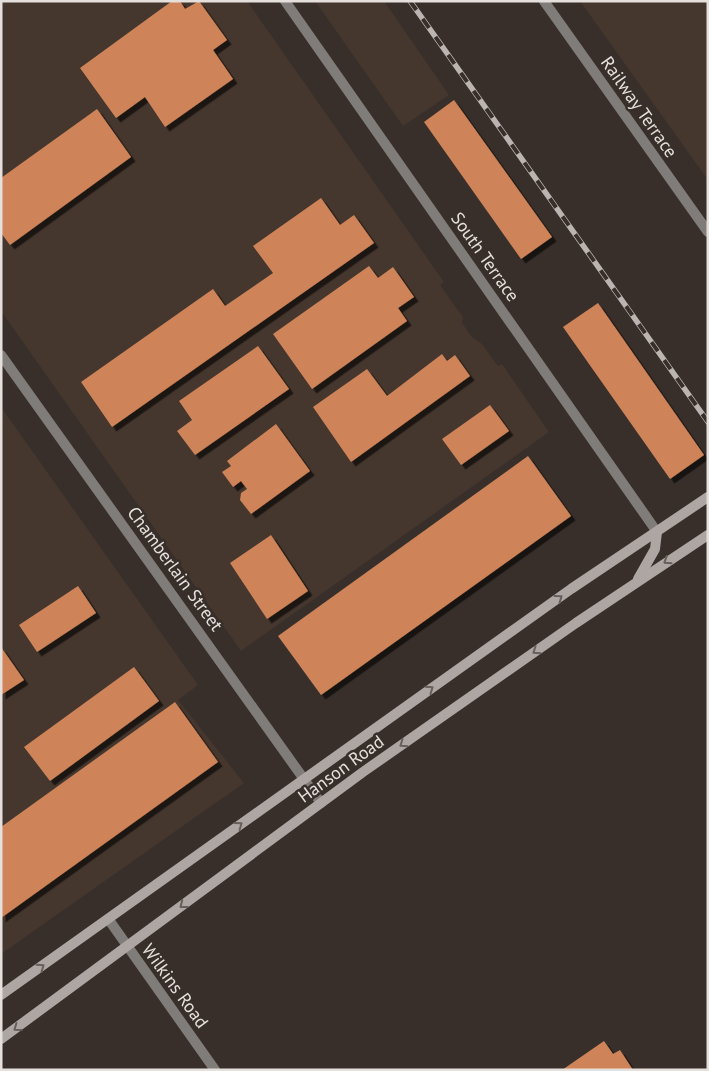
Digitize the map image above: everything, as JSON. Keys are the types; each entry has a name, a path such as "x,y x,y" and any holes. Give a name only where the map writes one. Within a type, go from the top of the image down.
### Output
{"main road":[{"name":"Hanson Road","path":"1,995 6,989 109,920 304,778 571,589 708,498"},
{"path":"636,581 652,555 657,543 657,532"},
{"name":"Hanson Road","path":"1,1039 128,948 321,803 636,581 708,535"}],"street":[{"name":"South Terrace","path":"284,1 657,532"},
{"name":"Railway Terrace","path":"544,1 708,232"},
{"name":"Chamberlain Street","path":"1,355 321,803"},
{"name":"Wilkins Road","path":"109,920 215,1070"}],"shaded area":[{"path":"1,1 247,1 444,282 440,285 463,317 462,323 472,337 482,344 498,366 502,364 549,432 241,651 1,311"},
{"path":"315,1 384,1 449,95 403,126"},
{"path":"580,1 708,1 708,180"},
{"path":"1,407 198,685 178,700 244,783 1,954"}],"building":[{"path":"172,1 180,1 185,9 199,1 227,40 213,50 233,79 165,127 145,97 116,118 80,68"},
{"path":"454,100 552,237 521,259 424,122"},
{"path":"97,109 131,157 10,245 1,233 1,178"},
{"path":"321,198 340,225 354,215 374,243 112,427 81,382 213,289 225,306 273,273 253,246"},
{"path":"369,266 378,278 393,267 414,297 398,308 407,321 312,389 273,334"},
{"path":"598,303 704,455 670,479 563,327"},
{"path":"258,346 289,389 195,455 177,431 192,420 179,401"},
{"path":"442,354 447,361 455,355 470,376 351,462 313,407 367,369 387,396"},
{"path":"490,405 509,431 461,465 442,439"},
{"path":"276,424 310,471 251,514 240,500 241,493 247,489 241,481 233,487 222,472 231,466 227,461"},
{"path":"528,456 571,516 321,695 278,636"},
{"path":"271,535 308,591 267,619 230,563"},
{"path":"78,586 96,613 37,652 19,625"},
{"path":"1,647 24,680 1,695"},
{"path":"134,667 159,701 50,781 24,747"},
{"path":"175,702 218,762 1,918 1,827"},
{"path":"604,1041 613,1054 620,1050 633,1070 562,1070"}],"railway":[{"path":"410,1 708,422"}]}
